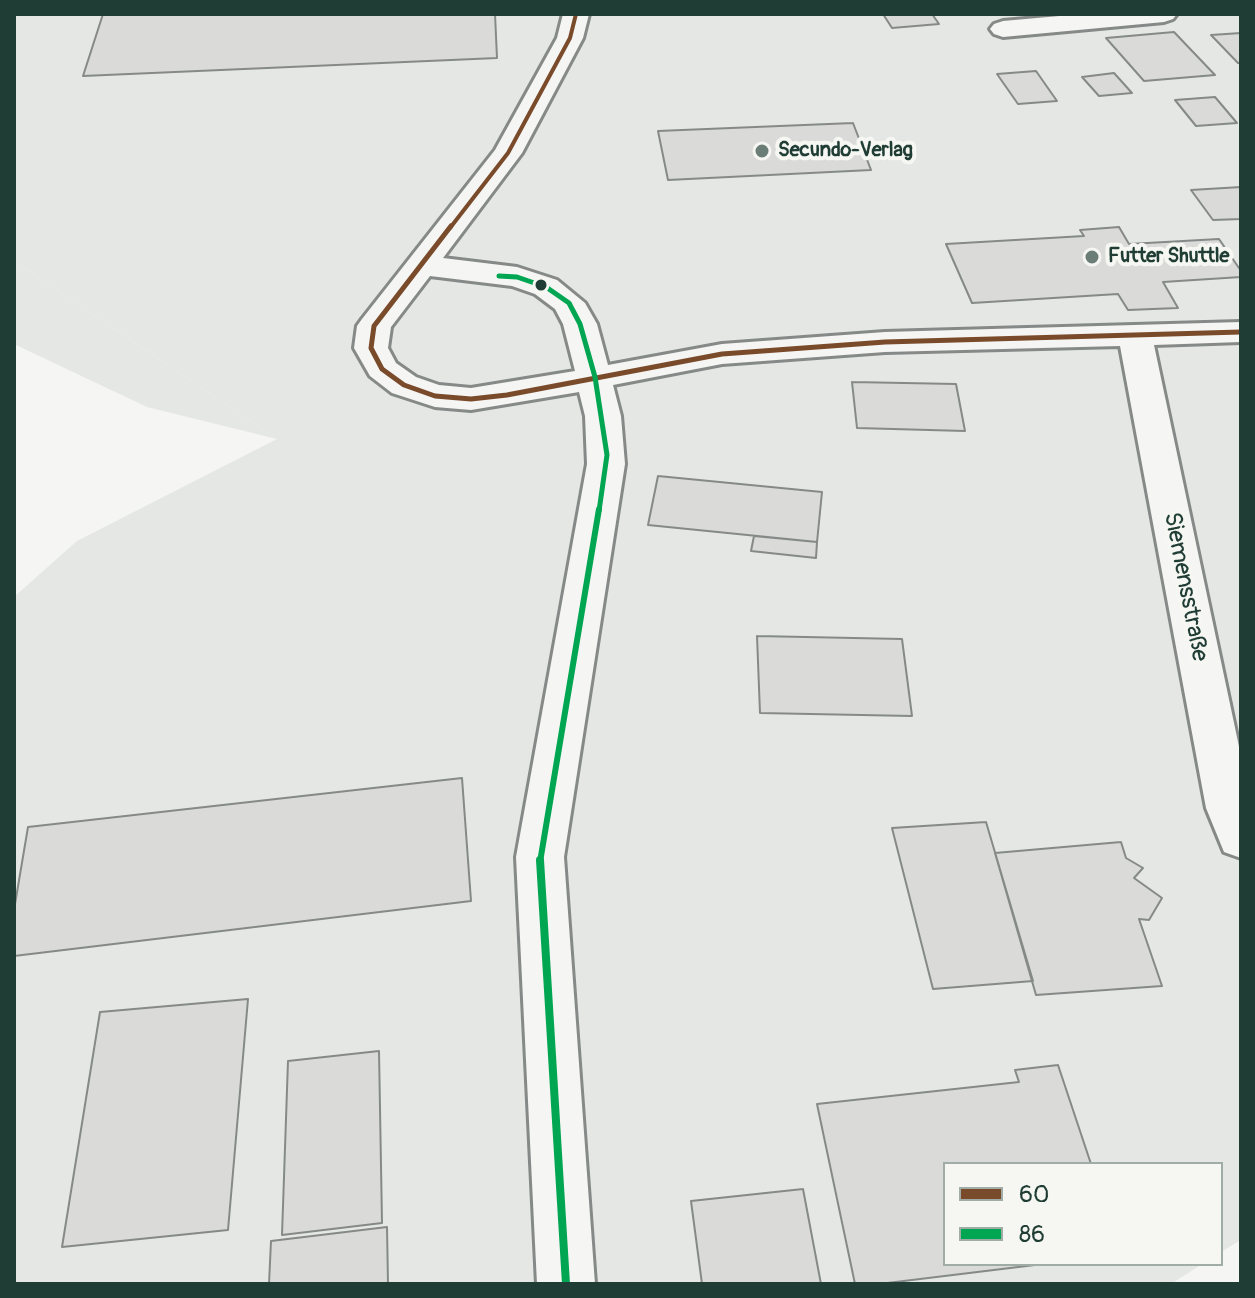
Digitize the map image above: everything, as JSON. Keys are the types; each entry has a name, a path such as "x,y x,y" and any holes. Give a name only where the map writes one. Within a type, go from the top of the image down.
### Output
{"street":[{"path":"576,14 570,38 508,153 374,326 371,348 382,369 404,385 435,396 471,399 737,353 885,342 1241,332"},
{"path":"1003,29 1164,14"},
{"path":"422,265 517,277 546,287 569,303 580,324 603,416 606,464 540,857 566,1284"},
{"name":"Siemensstraße","path":"1135,335 1229,808 1241,838"}],"shaded area":[{"path":"14,14 1241,14 1241,1240 1223,1251 1223,1162 943,1162 943,1266 1199,1266 1171,1284 14,1284 14,597 77,541 277,439 14,261"},
{"path":"14,261 277,439 147,407 14,344"},
{"path":"470,289 506,291 535,302 552,323 553,335 548,347 523,368 484,379 441,376 410,361 401,349 398,337 409,314 435,297"}],"building":[{"path":"103,14 495,14 497,58 83,76"},
{"path":"883,14 932,14 939,24 892,28"},
{"path":"1174,32 1215,75 1144,81 1106,38"},
{"path":"1241,33 1241,63 1238,63 1211,35"},
{"path":"1036,71 1057,101 1018,104 997,74"},
{"path":"1114,73 1132,93 1099,96 1082,77"},
{"path":"1215,97 1237,123 1196,126 1175,100"},
{"name":"Secundo-Verlag","path":"853,123 871,170 668,180 658,131"},
{"path":"1241,187 1241,219 1213,220 1191,190"},
{"name":"Futter Shuttle","path":"1119,227 1129,244 1219,239 1241,271 1241,277 1163,282 1178,308 1128,310 1118,294 972,303 946,244 1084,236 1080,230"},
{"path":"852,382 956,384 965,431 857,428"},
{"path":"658,476 822,492 817,542 648,525"},
{"path":"754,536 817,542 816,558 751,551"},
{"path":"757,636 902,639 912,716 760,713"},
{"path":"462,778 471,901 14,956 14,910 28,827"},
{"path":"986,822 1033,981 933,989 892,828"},
{"path":"1121,842 1126,858 1143,868 1134,878 1162,898 1149,920 1139,919 1162,986 1036,995 995,853"},
{"path":"248,999 228,1230 62,1247 100,1012"},
{"path":"379,1051 382,1223 282,1235 288,1061"},
{"path":"1058,1065 1090,1162 943,1162 943,1266 1027,1266 879,1284 855,1284 817,1104 1019,1082 1015,1070"},
{"path":"803,1189 821,1284 702,1284 691,1201"},
{"path":"387,1227 388,1284 269,1284 271,1241"}],"transit line":[{"name":"60","path":"576,14 570,38 508,153 374,326 371,348 382,369 404,385 435,396 471,399 507,395 722,354 885,342 1241,332"},
{"name":"86","path":"499,276 517,277 546,287 569,303 580,324 595,377 607,455 540,857 566,1284"}],"place":[{"name":"Secundo-Verlag","path":"762,151"},
{"name":"Futter Shuttle","path":"1092,257"}]}
